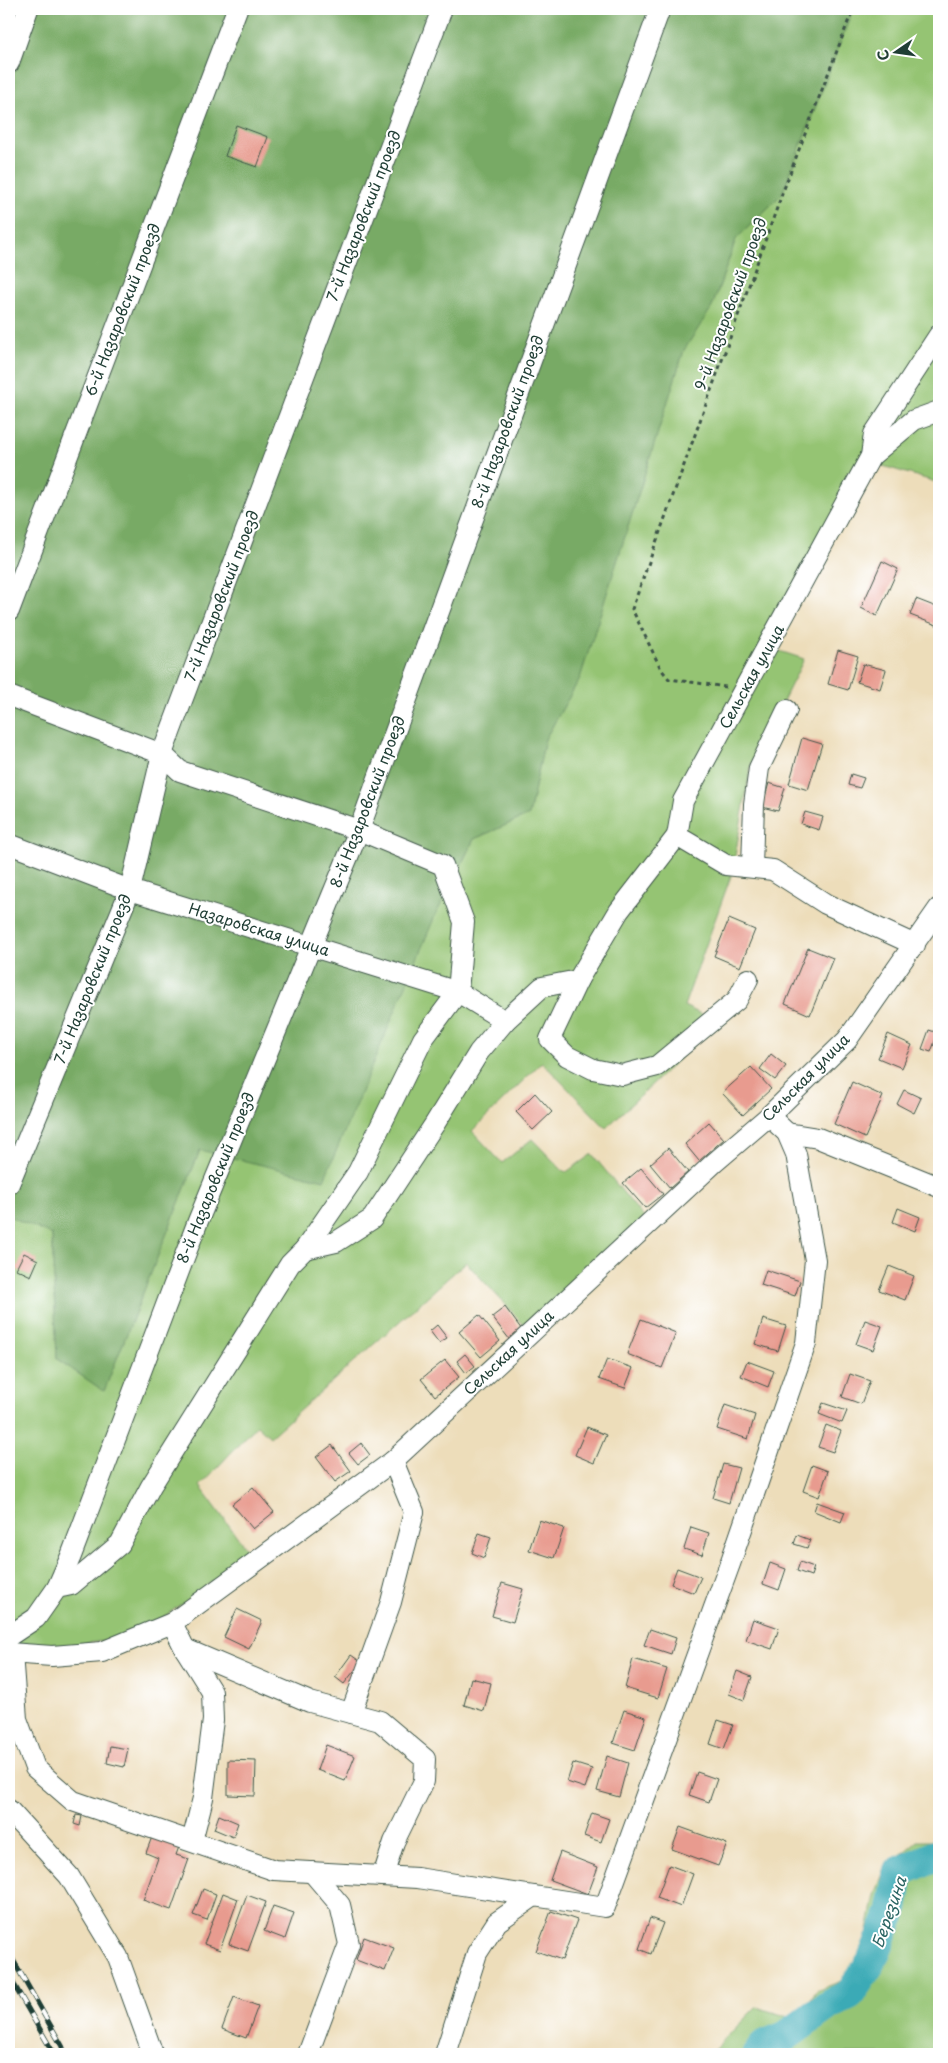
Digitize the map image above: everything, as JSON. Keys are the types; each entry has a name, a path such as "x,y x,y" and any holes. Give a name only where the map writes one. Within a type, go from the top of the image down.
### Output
{"street":[{"path":"9,63 28,9"},
{"name":"6-й Назаровский проезд","path":"9,612 237,9"},
{"name":"7-й Назаровский проезд","path":"9,1184 130,890 162,754 442,9"},
{"name":"8-й Назаровский проезд","path":"10,1647 36,1618 56,1588 71,1556 198,1221 359,830 660,9"},
{"name":"Сельская улица","path":"677,836 683,801 746,689 871,456 874,434 939,335"},
{"path":"871,456 914,420 939,411"},
{"path":"9,696 162,754 180,771 359,830 443,865 464,922 458,992 423,1039 358,1172 305,1249 290,1264 151,1486 120,1544 71,1585 56,1588"},
{"path":"752,867 754,804 759,768 787,710"},
{"path":"748,979 737,1000 657,1066 622,1075 593,1069 567,1056 550,1040 578,980 619,911 677,836 726,865 772,870 826,904 915,945"},
{"name":"Назаровская улица","path":"9,844 130,890 458,992 506,1021"},
{"name":"Сельская улица","path":"10,1647 52,1656 102,1652 172,1623 393,1461 714,1163 769,1116 847,1040 939,908"},
{"path":"305,1249 336,1242 372,1219 479,1052 506,1021 542,986 578,980"},
{"path":"10,1647 17,1718 35,1768 73,1801 274,1870 417,1878 604,1907 728,1571 806,1343 816,1260 800,1169 787,1133 769,1116"},
{"path":"787,1133 818,1138 939,1187"},
{"path":"351,1713 391,1602 414,1512 393,1461"},
{"path":"172,1623 185,1649 212,1692 213,1720 203,1798 192,1841"},
{"path":"185,1649 310,1702 380,1721 425,1758 424,1781 394,1842 383,1876"},
{"path":"9,1810 69,1876 118,1957 153,2054"},
{"path":"308,2054 349,1944 340,1905 312,1872"},
{"path":"445,2054 477,1953 498,1922 534,1896"}],"path":[{"name":"9-й Назаровский проезд","path":"746,689 669,679 661,669 632,609 782,194 854,9"}],"green space":[{"path":"9,9 853,9 782,194 736,239 712,307 684,350 580,678 545,739 529,815 474,839 435,916 324,1180 200,1150 104,1391 57,1359 52,1235 9,1216"},
{"path":"853,9 939,9 939,483 880,465 858,466 764,646 804,659 751,765 732,873 684,1006 718,1022 606,1128 542,1062 472,1131 502,1163 532,1139 565,1173 592,1154 644,1218 526,1327 466,1262 270,1437 257,1425 200,1486 250,1554 161,1619 111,1640 52,1648 9,1645 9,1216 52,1235 57,1359 104,1391 200,1150 435,916 474,839 529,815 545,739 580,678 684,350 712,307 736,239 782,194"},
{"path":"917,1841 939,1841 939,2054 928,2052 924,2054 710,2054 756,2007 799,2020 816,1991 859,1974 875,1895 885,1868"}],"building":[{"path":"236,125 268,137 257,167 225,156"},
{"path":"882,561 898,569 877,616 861,608"},
{"path":"916,599 939,608 939,626 910,615"},
{"path":"838,650 858,656 848,690 828,684"},
{"path":"863,664 886,670 880,689 857,682"},
{"path":"802,738 822,744 808,790 789,784"},
{"path":"851,774 864,778 860,788 848,785"},
{"path":"769,783 785,788 778,811 762,807"},
{"path":"805,812 823,817 819,830 801,824"},
{"path":"729,919 755,930 740,967 714,956"},
{"path":"808,948 833,958 810,1015 785,1004"},
{"path":"929,1030 938,1033 931,1052 922,1049"},
{"path":"888,1034 912,1045 902,1068 878,1058"},
{"path":"771,1054 786,1066 775,1080 760,1069"},
{"path":"751,1067 771,1089 743,1115 722,1093"},
{"path":"852,1082 883,1096 865,1138 834,1124"},
{"path":"904,1090 921,1098 914,1113 897,1104"},
{"path":"535,1093 552,1112 533,1130 516,1112"},
{"path":"709,1122 724,1139 699,1161 685,1144"},
{"path":"668,1148 688,1172 670,1188 650,1164"},
{"path":"641,1168 663,1194 645,1208 623,1183"},
{"path":"898,1208 920,1217 915,1231 893,1222"},
{"path":"24,1253 38,1260 31,1276 16,1269"},
{"path":"889,1266 914,1276 905,1300 879,1290"},
{"path":"766,1270 800,1281 795,1296 761,1285"},
{"path":"505,1307 522,1330 510,1340 492,1317"},
{"path":"479,1315 500,1341 481,1357 459,1332"},
{"path":"641,1319 676,1333 662,1368 627,1354"},
{"path":"763,1319 786,1326 778,1351 755,1344"},
{"path":"865,1320 882,1326 873,1350 856,1344"},
{"path":"437,1325 447,1338 439,1343 430,1331"},
{"path":"465,1354 475,1366 466,1373 457,1361"},
{"path":"607,1359 633,1368 625,1388 599,1379"},
{"path":"445,1360 459,1377 435,1396 421,1379"},
{"path":"747,1361 774,1371 768,1387 741,1376"},
{"path":"850,1374 870,1381 861,1404 842,1397"},
{"path":"823,1403 847,1411 842,1423 819,1414"},
{"path":"725,1405 755,1415 748,1439 717,1429"},
{"path":"826,1425 841,1431 833,1452 818,1447"},
{"path":"587,1427 606,1435 594,1463 575,1455"},
{"path":"361,1443 370,1455 358,1464 349,1453"},
{"path":"332,1445 351,1471 335,1482 316,1457"},
{"path":"723,1464 739,1468 729,1503 713,1498"},
{"path":"812,1465 828,1471 819,1497 803,1491"},
{"path":"253,1487 274,1512 253,1529 232,1504"},
{"path":"817,1502 845,1512 841,1522 814,1511"},
{"path":"539,1520 564,1528 554,1558 529,1550"},
{"path":"691,1527 709,1533 702,1555 684,1549"},
{"path":"479,1533 491,1537 484,1558 472,1553"},
{"path":"797,1535 810,1540 807,1548 794,1544"},
{"path":"800,1562 814,1567 811,1576 797,1571"},
{"path":"770,1563 786,1569 779,1590 763,1584"},
{"path":"677,1568 701,1577 694,1593 671,1584"},
{"path":"502,1583 523,1589 513,1622 492,1616"},
{"path":"237,1609 262,1621 249,1649 224,1637"},
{"path":"753,1619 779,1628 772,1649 746,1640"},
{"path":"650,1629 676,1638 671,1654 644,1645"},
{"path":"351,1655 361,1662 344,1684 335,1677"},
{"path":"633,1659 667,1669 658,1698 625,1688"},
{"path":"737,1671 752,1677 744,1700 729,1694"},
{"path":"471,1678 491,1683 484,1711 464,1705"},
{"path":"624,1710 646,1717 635,1750 613,1743"},
{"path":"718,1720 733,1725 724,1749 710,1744"},
{"path":"326,1745 355,1756 345,1781 317,1770"},
{"path":"110,1746 128,1749 124,1767 107,1763"},
{"path":"607,1756 628,1763 619,1797 597,1791"},
{"path":"228,1760 256,1761 255,1796 228,1795"},
{"path":"573,1763 592,1769 585,1788 567,1782"},
{"path":"697,1772 717,1779 709,1802 689,1795"},
{"path":"592,1813 609,1819 601,1842 584,1836"},
{"path":"76,1815 82,1816 80,1826 74,1824"},
{"path":"219,1815 238,1823 233,1837 214,1829"},
{"path":"680,1827 727,1844 718,1866 672,1849"},
{"path":"153,1834 180,1844 176,1855 189,1859 171,1910 143,1900 158,1858 146,1853"},
{"path":"560,1852 598,1867 588,1894 550,1880"},
{"path":"669,1865 693,1874 681,1907 657,1898"},
{"path":"203,1889 216,1894 207,1920 193,1915"},
{"path":"223,1893 238,1899 220,1950 204,1944"},
{"path":"247,1895 266,1902 248,1951 229,1944"},
{"path":"273,1906 294,1913 285,1939 264,1931"},
{"path":"551,1911 577,1920 562,1960 536,1951"},
{"path":"650,1918 663,1923 651,1954 639,1949"},
{"path":"364,1937 394,1948 385,1971 356,1960"},
{"path":"234,1997 258,2006 246,2038 222,2029"}],"waterway":[{"name":"Березина","path":"757,2054 764,2045 786,2036 829,2005 850,1994 871,1962 892,1912 899,1872 939,1854"}],"railway":[{"path":"9,1953 65,2054"},
{"path":"9,1976 54,2054"}]}
